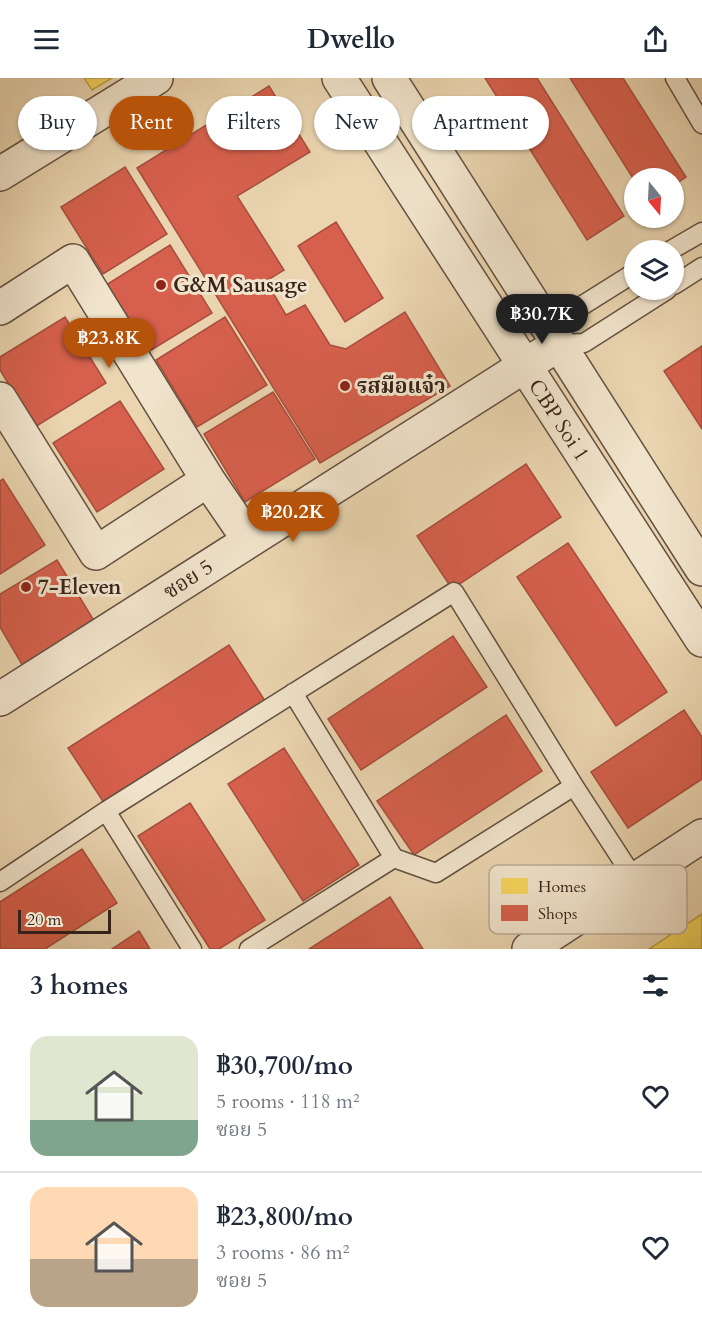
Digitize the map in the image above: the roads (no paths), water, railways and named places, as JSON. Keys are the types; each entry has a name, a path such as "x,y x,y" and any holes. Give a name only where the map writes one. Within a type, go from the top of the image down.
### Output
{"street":[{"path":"0,174 156,78"},
{"name":"CBP Soi 1","path":"339,78 702,640"},
{"name":"CBP Soi 1","path":"389,78 702,569"},
{"path":"0,308 73,261 208,480 249,540"},
{"name":"ซอย 5","path":"0,699 559,344"},
{"path":"0,399 96,553 208,480"},
{"path":"658,865 702,836"},
{"path":"529,949 552,934"}],"lane":[{"path":"675,78 702,124"},
{"path":"684,242 702,232"},
{"path":"684,279 702,267"},
{"path":"624,279 567,315 559,344 584,343 651,300"},
{"path":"0,882 106,811 454,592 625,865"},
{"path":"293,693 394,858 436,873 574,786"},
{"path":"106,811 192,949"},
{"path":"249,949 394,858"}],"place":[{"name":"G&M Sausage","path":"161,285"},
{"name":"รสมือแจ๋ว","path":"345,386"},
{"name":"7-Eleven","path":"26,587"}]}
